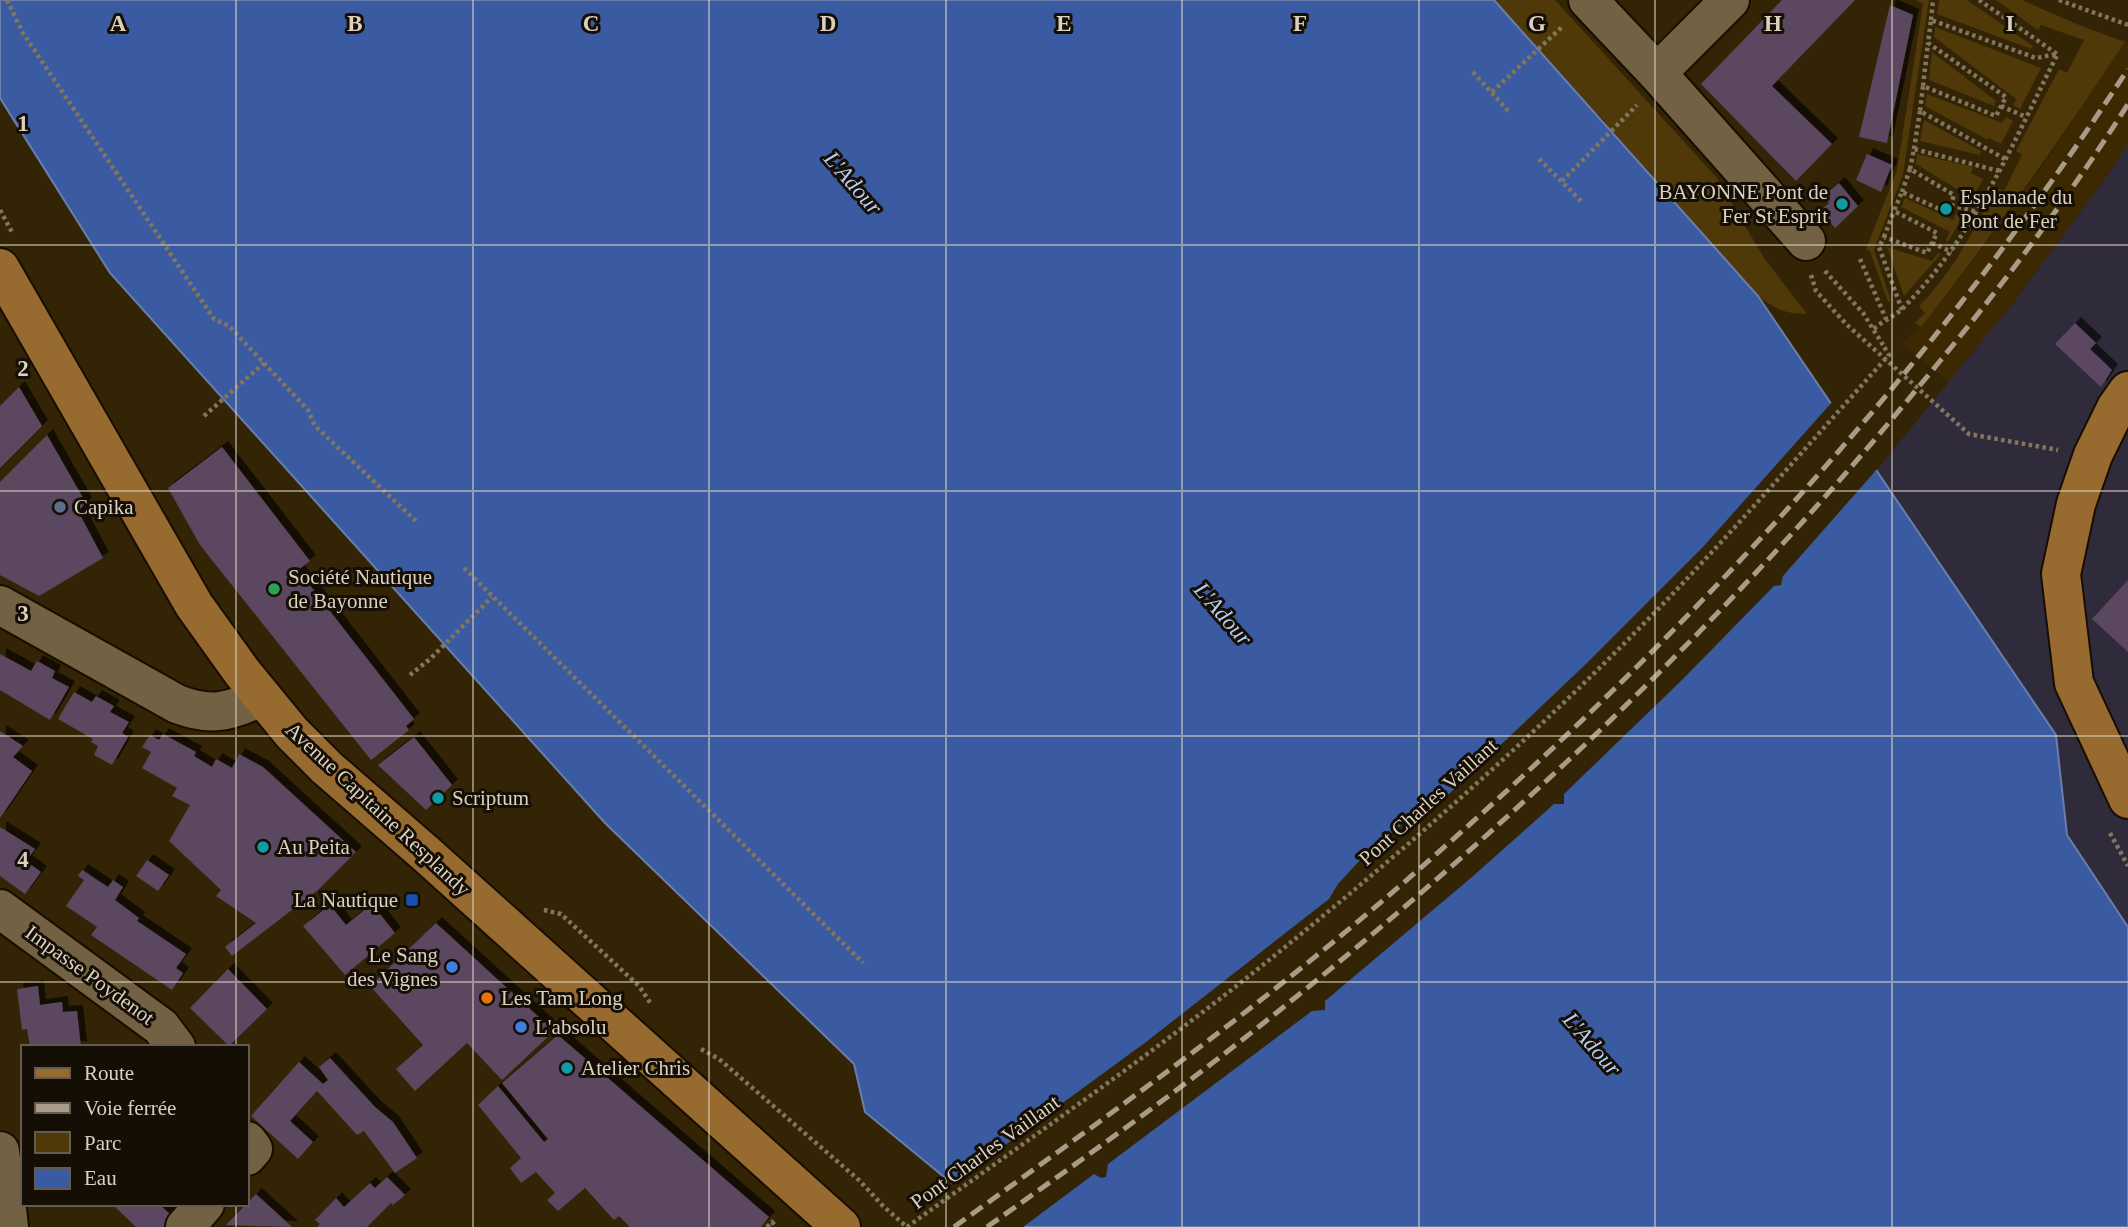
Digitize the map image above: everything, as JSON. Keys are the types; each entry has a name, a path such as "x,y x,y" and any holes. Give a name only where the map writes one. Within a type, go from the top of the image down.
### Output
{"main road":[{"name":"Avenue Capitaine Resplandy","path":"10,256 194,606 261,697 327,768 841,1227"},
{"path":"2128,391 2116,408 2093,455 2076,504 2061,574 2074,683 2128,799"}],"street":[{"path":"1660,76 1730,0"},
{"path":"1588,1 1660,76 1806,241"},
{"path":"0,605 177,704 197,712 237,709 261,697"},
{"name":"Impasse Poydenot","path":"0,909 161,1027 174,1045"},
{"path":"0,1151 9,1227"},
{"path":"186,1227 203,1206"}],"path":[{"path":"7,0 23,33 214,319 229,326 308,410 315,426 417,522"},
{"path":"1902,310 1880,247 1910,169 1933,0"},
{"path":"1979,0 2057,54"},
{"path":"2059,0 2128,25"},
{"path":"1492,92 1588,1"},
{"path":"1931,20 2036,58 2057,54"},
{"path":"1923,86 1996,116 2007,97 1928,43"},
{"path":"1829,277 1863,313 1874,329 1902,310 1952,253 1977,212 2057,54"},
{"path":"1473,72 1510,113"},
{"path":"1562,181 1660,76"},
{"path":"2001,106 2026,117"},
{"path":"1920,111 2005,159"},
{"path":"1914,149 1998,171"},
{"path":"1539,159 1582,202"},
{"path":"1902,192 1948,213 1954,195 1910,169"},
{"path":"1951,205 1977,212"},
{"path":"0,210 10,256"},
{"path":"1884,237 1927,253 1937,233 1894,211"},
{"path":"1806,241 1802,250 1816,291 1846,324 1969,435 2093,455"},
{"path":"1932,243 1952,253"},
{"path":"1860,259 1886,320"},
{"name":"Pont Charles Vaillant","path":"907,1227 1212,1006 1348,894 1522,740 1663,604 1889,355 1874,329"},
{"path":"204,416 264,363"},
{"path":"464,569 863,963"},
{"path":"410,675 430,659 492,597"},
{"path":"540,909 561,914 639,986 652,1006"},
{"path":"691,1044 719,1059 860,1181 907,1227"},
{"path":"767,1227 772,1222 775,1227"}],"shaded area":[{"path":"2125,42 2128,44 2128,143 2112,169 2014,302 1950,383 1902,343 1921,327 1973,261 2045,162"},
{"path":"2128,143 2128,927 2067,835 2056,735 1876,471 2014,302 2112,169"}],"green space":[{"path":"1484,0 1555,0 1717,178 1764,258 1807,314 1786,312 1775,307 1730,272 1699,238 1668,191 1653,187 1599,134 1605,121"},
{"path":"1916,0 1929,0 1903,174 1874,250 1891,301 1888,302 1870,251 1866,249 1897,170 1923,4"},
{"path":"1939,0 1967,0 2033,46 2031,49 1937,14"},
{"path":"1996,0 2022,0 2125,42 2026,187 1921,327 1915,323 1925,313 1919,306 1953,265 1996,188 2004,191 2022,155 2016,151 2059,69 2067,73 2084,40 2041,25 2038,30"},
{"path":"1935,27 2041,68 2020,109 2013,105 2016,99 1934,37"},
{"path":"1932,52 1996,101 1994,106 1929,80"},
{"path":"1927,94 2002,123 2006,117 2013,121 2001,144 1989,138 1988,140 1925,106"},
{"path":"1924,120 1981,151 1980,155 1920,141"},
{"path":"1917,154 1973,167 1971,173 1983,179 1970,203 1960,200 1962,192 1916,164"},
{"path":"1905,198 1953,220 1956,213 1963,216 1948,242 1946,240 1950,232 1901,207"},
{"path":"1887,247 1932,261 1938,253 1941,254 1904,296"}],"water":[{"name":"L'Adour","path":"0,0 1494,0 1758,296 2056,735 2067,835 2128,927 2128,1227 1005,1227 865,1112 854,1064 605,823 110,273 0,98"}],"pier":[{"path":"1833,401 1878,468 1783,576 1781,585 1774,586 1564,794 1564,804 1554,804 1325,1001 1325,1010 1312,1011 1108,1164 1106,1177 1101,1178 1094,1174 1023,1227 999,1227 949,1186 1146,1042 1329,899 1338,884 1382,840 1424,808 1450,793 1587,663 1703,547"}],"building":[{"path":"1782,0 1855,0 1772,86 1832,144 1796,181 1701,84"},
{"path":"1890,5 1913,15 1887,143 1859,137"},
{"path":"1867,154 1892,165 1881,192 1856,180"},
{"name":"BAYONNE Pont de Fer St Esprit","path":"1839,183 1858,206 1835,228 1820,211 1829,203 1823,196"},
{"path":"2075,323 2096,343 2090,349 2112,370 2101,387 2055,344"},
{"path":"19,387 42,426 0,468 0,406"},
{"path":"47,435 86,503 78,511 103,558 39,596 0,575 0,482"},
{"name":"Société Nautique de Bayonne","path":"222,447 310,561 298,570 414,719 406,726 409,730 371,760 200,545 168,488"},
{"path":"2128,580 2128,652 2092,619"},
{"path":"0,654 31,671 37,661 55,671 52,678 69,687 50,720 0,690"},
{"path":"74,692 92,702 96,696 114,706 110,712 129,722 122,733 128,737 112,765 94,755 98,746 91,742 93,739 58,719"},
{"path":"0,731 23,746 13,757 32,771 0,818"},
{"name":"Au Peita","path":"163,734 196,752 194,756 212,767 216,759 232,768 239,754 263,767 356,852 318,890 232,956 225,947 256,923 216,896 221,890 169,841 190,805 172,796 177,788 142,768 151,752 142,747 150,735 159,740"},
{"path":"414,737 452,785 426,810 378,765"},
{"path":"0,827 35,849 26,861 41,872 25,894 0,876"},
{"path":"147,860 169,875 158,891 136,876"},
{"path":"82,870 108,887 113,880 123,887 115,900 139,918 137,921 186,954 176,968 183,973 172,990 91,935 97,927 66,906 84,880 78,876"},
{"path":"372,904 395,933 345,975 303,926 330,905 346,925"},
{"path":"436,923 554,1031 502,1080 467,1043 415,1091 396,1069 423,1045 370,986"},
{"path":"228,969 267,1009 228,1045 190,1008"},
{"path":"38,986 40,1005 62,1002 63,1012 77,1011 81,1045 30,1045 27,1029 22,1030 17,989"},
{"path":"558,1035 769,1217 761,1227 630,1227 619,1216 614,1220 585,1188 558,1211 547,1200 555,1193 536,1172 521,1183 510,1168 521,1158 478,1105 498,1086 544,1142 548,1139 502,1083"},
{"path":"330,1058 375,1107 393,1122 417,1158 395,1173 364,1131 357,1135 317,1091 290,1121 313,1142 298,1159 251,1116 299,1062 323,1084 328,1080 319,1067"},
{"path":"387,1177 405,1195 393,1205 391,1203 367,1227 317,1227 320,1224 315,1220 336,1198 344,1207 370,1183 375,1188"},
{"path":"256,1194 292,1227 226,1225 244,1206 248,1206"},
{"path":"161,1206 174,1218 165,1227 136,1227 115,1207"}],"railway":[{"path":"954,1227 1131,1098 1305,965 1417,871 1615,688 1709,593 1801,494 1888,393 1972,288 2052,180 2128,69"},
{"path":"987,1227 1179,1088 1334,966 1425,890 1600,731 1684,648 1845,475 2029,247 2128,104"}],"place":[{"name":"BAYONNE Pont de Fer St Esprit","path":"1842,204"},
{"name":"Esplanade du Pont de Fer","path":"1946,209"},
{"name":"Capika","path":"60,507"},
{"name":"Société Nautique de Bayonne","path":"274,589"},
{"name":"Scriptum","path":"438,798"},
{"name":"Au Peita","path":"263,847"},
{"name":"La Nautique","path":"412,900"},
{"name":"Le Sang des Vignes","path":"452,967"},
{"name":"Les Tam Long","path":"487,998"},
{"name":"L'absolu","path":"521,1027"},
{"name":"Atelier Chris","path":"567,1068"}]}
